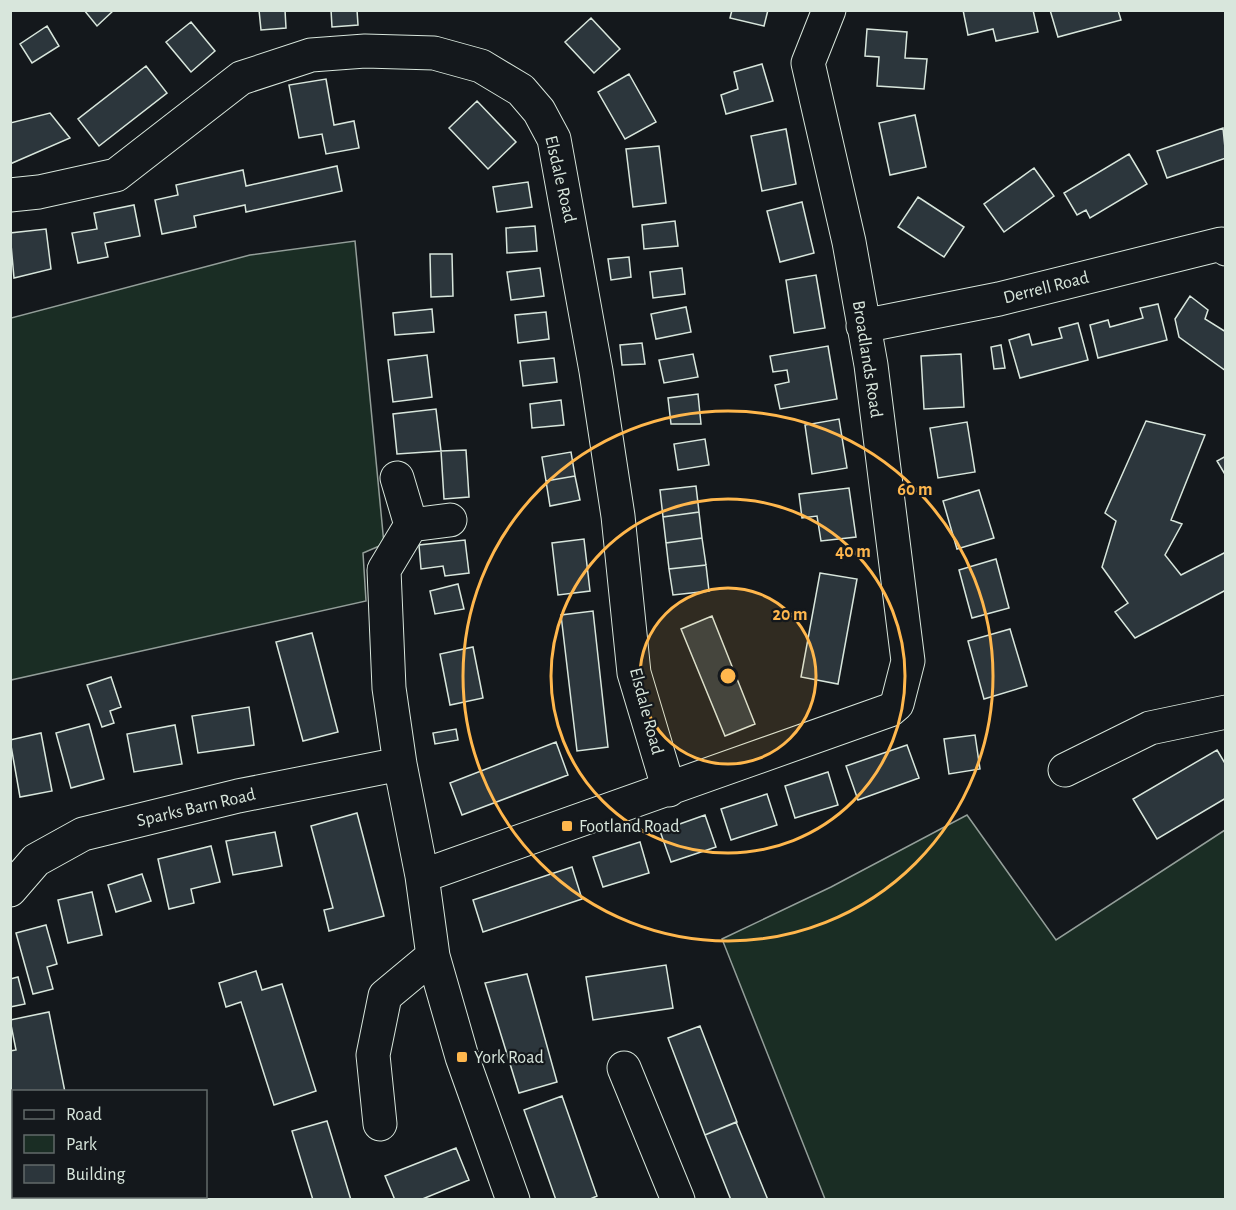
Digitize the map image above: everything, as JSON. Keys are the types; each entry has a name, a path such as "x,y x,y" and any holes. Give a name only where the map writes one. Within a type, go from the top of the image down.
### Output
{"street":[{"name":"Broadlands Road","path":"669,790 890,710 897,704 908,661 891,517 849,242 808,63 830,10"},
{"name":"Elsdale Road","path":"10,195 39,192 116,175 241,78 311,55 365,51 434,53 481,66 520,90 539,111 554,139 596,371 618,516 634,673 669,790"},
{"name":"Derrell Road","path":"863,326 999,299 1221,244 1226,249"},
{"path":"397,478 411,525 384,570 389,688 400,764 422,876 433,956 462,1057 513,1200"},
{"path":"411,525 450,520"},
{"path":"1065,770 1150,728 1226,712"},
{"name":"Sparks Barn Road","path":"10,890 36,860 83,834 238,796 400,764"},
{"path":"422,876 669,790"},
{"path":"380,1124 373,1055 385,996 433,956"},
{"path":"624,1068 678,1200"}],"green space":[{"path":"355,241 384,544 363,553 366,601 11,680 11,318 250,255"},
{"path":"967,815 1056,940 1225,830 1225,1199 825,1199 722,939 831,887"}],"building":[{"path":"84,10 114,10 97,26"},
{"path":"259,10 285,10 286,28 261,30"},
{"path":"331,10 357,10 358,25 332,27"},
{"path":"732,10 768,10 764,26 730,18"},
{"path":"963,10 1033,10 1038,32 996,41 993,29 968,35"},
{"path":"1050,10 1118,10 1121,20 1058,37"},
{"path":"591,18 620,49 594,73 565,42"},
{"path":"191,22 215,51 191,72 166,42"},
{"path":"47,26 59,46 32,63 20,44"},
{"path":"867,29 907,32 905,58 927,59 924,89 877,86 879,57 865,56"},
{"path":"762,64 773,101 726,114 721,95 738,89 734,72"},
{"path":"146,66 167,93 99,146 78,119"},
{"path":"629,74 656,122 625,139 598,92"},
{"path":"326,79 334,125 354,121 359,148 326,154 322,134 299,138 289,85"},
{"path":"477,101 516,142 488,169 449,128"},
{"path":"50,113 70,138 10,164 10,123"},
{"path":"915,115 926,167 890,175 879,123"},
{"path":"1223,128 1226,158 1167,178 1157,151"},
{"path":"786,129 796,184 762,191 751,136"},
{"path":"659,146 666,203 633,207 626,149"},
{"path":"1129,154 1147,184 1090,218 1086,210 1077,215 1064,193"},
{"path":"337,166 342,191 246,212 245,205 194,216 196,227 162,234 155,200 178,195 176,185 243,170 246,186"},
{"path":"1034,168 1054,196 1004,232 984,204"},
{"path":"528,182 532,207 497,212 493,187"},
{"path":"918,197 964,227 944,257 898,227"},
{"path":"802,202 814,253 780,262 767,211"},
{"path":"134,205 140,236 105,243 108,257 78,263 72,233 97,229 94,213"},
{"path":"675,221 678,246 644,249 642,225"},
{"path":"535,226 537,251 507,253 506,228"},
{"path":"46,229 51,269 14,278 10,233"},
{"path":"430,254 452,254 453,296 431,297"},
{"path":"629,257 631,277 611,280 608,259"},
{"path":"540,268 544,296 511,300 507,272"},
{"path":"682,268 685,294 653,298 650,272"},
{"path":"816,275 825,328 794,333 786,280"},
{"path":"1190,296 1208,310 1205,319 1226,332 1226,371 1179,337 1175,319"},
{"path":"1158,304 1167,340 1098,358 1090,325 1108,320 1110,327 1143,318 1140,308"},
{"path":"686,307 691,332 656,339 651,314"},
{"path":"432,309 434,332 395,335 393,313"},
{"path":"546,312 549,339 518,343 515,315"},
{"path":"1078,323 1088,360 1020,378 1009,340 1029,334 1032,345 1062,338 1059,328"},
{"path":"642,343 645,364 622,365 620,345"},
{"path":"1001,345 1005,368 994,369 991,347"},
{"path":"828,346 837,399 780,409 775,385 789,382 787,370 773,372 770,356"},
{"path":"693,354 698,377 664,383 659,360"},
{"path":"961,354 964,407 924,409 921,356"},
{"path":"427,355 432,397 393,402 388,360"},
{"path":"554,358 557,382 523,386 520,361"},
{"path":"698,394 701,424 671,424 668,398"},
{"path":"561,400 564,425 532,428 530,404"},
{"path":"436,409 441,451 397,454 393,414"},
{"path":"839,419 847,468 812,474 805,425"},
{"path":"1146,421 1205,435 1171,520 1182,524 1165,555 1181,575 1226,552 1226,590 1135,638 1115,612 1128,603 1102,567 1116,521 1105,513"},
{"path":"967,422 975,472 938,478 930,428"},
{"path":"705,439 709,465 678,470 674,444"},
{"path":"466,450 469,497 444,499 441,451"},
{"path":"571,452 575,476 546,481 542,457"},
{"path":"1226,456 1226,476 1217,461"},
{"path":"575,476 580,500 550,506 546,481"},
{"path":"696,486 699,512 663,517 660,490"},
{"path":"849,488 856,537 821,541 817,516 802,518 799,494"},
{"path":"979,490 994,538 957,549 943,501"},
{"path":"699,512 702,538 666,543 663,517"},
{"path":"702,538 706,565 669,569 666,543"},
{"path":"584,539 590,591 558,595 552,543"},
{"path":"465,540 469,573 445,576 443,566 421,569 419,545"},
{"path":"996,559 1009,608 972,618 959,570"},
{"path":"706,565 709,591 673,595 669,569"},
{"path":"820,573 857,579 838,684 801,677"},
{"path":"458,584 464,609 435,614 430,591"},
{"path":"593,611 608,747 577,751 561,615"},
{"path":"712,616 755,724 725,736 681,629"},
{"path":"1010,629 1027,686 984,699 968,641"},
{"path":"312,633 338,732 303,741 276,642"},
{"path":"473,647 483,698 450,705 440,654"},
{"path":"111,677 121,707 110,711 114,723 102,727 87,685"},
{"path":"249,707 254,745 198,753 192,716"},
{"path":"89,724 104,779 71,788 56,733"},
{"path":"175,725 182,764 134,772 127,734"},
{"path":"456,729 458,740 435,744 433,733"},
{"path":"41,733 52,791 20,797 10,740"},
{"path":"975,735 980,769 949,774 944,739"},
{"path":"556,742 568,775 462,815 450,783"},
{"path":"907,745 919,778 858,800 846,766"},
{"path":"1217,750 1226,765 1226,798 1157,839 1133,799"},
{"path":"828,772 838,805 795,818 785,786"},
{"path":"767,794 777,825 731,840 721,809"},
{"path":"357,813 384,916 329,931 324,910 333,908 311,826"},
{"path":"705,815 716,847 671,862 660,831"},
{"path":"275,832 282,866 233,875 226,841"},
{"path":"640,842 649,873 603,887 593,857"},
{"path":"211,846 220,882 191,889 194,903 169,909 158,859"},
{"path":"572,867 582,899 483,932 473,900"},
{"path":"142,874 151,901 116,912 108,885"},
{"path":"92,892 102,935 68,943 58,900"},
{"path":"46,925 57,964 47,967 53,989 33,994 16,933"},
{"path":"666,965 673,1008 593,1020 586,977"},
{"path":"256,971 262,990 282,984 316,1091 274,1105 241,1002 226,1007 219,983"},
{"path":"527,974 557,1082 519,1093 485,983"},
{"path":"18,977 25,1004 10,1007 10,979"},
{"path":"49,1012 65,1090 12,1090 12,1131 10,1131 10,1051 16,1050 10,1020"},
{"path":"700,1026 737,1122 705,1135 668,1038"},
{"path":"562,1096 597,1196 588,1200 556,1200 524,1110"},
{"path":"327,1121 351,1200 313,1200 292,1131"},
{"path":"736,1122 768,1200 731,1200 705,1135"},
{"path":"456,1148 469,1180 420,1200 395,1200 385,1176"}],"place":[{"name":"Footland Road","path":"567,826"},
{"name":"York Road","path":"462,1057"}]}
